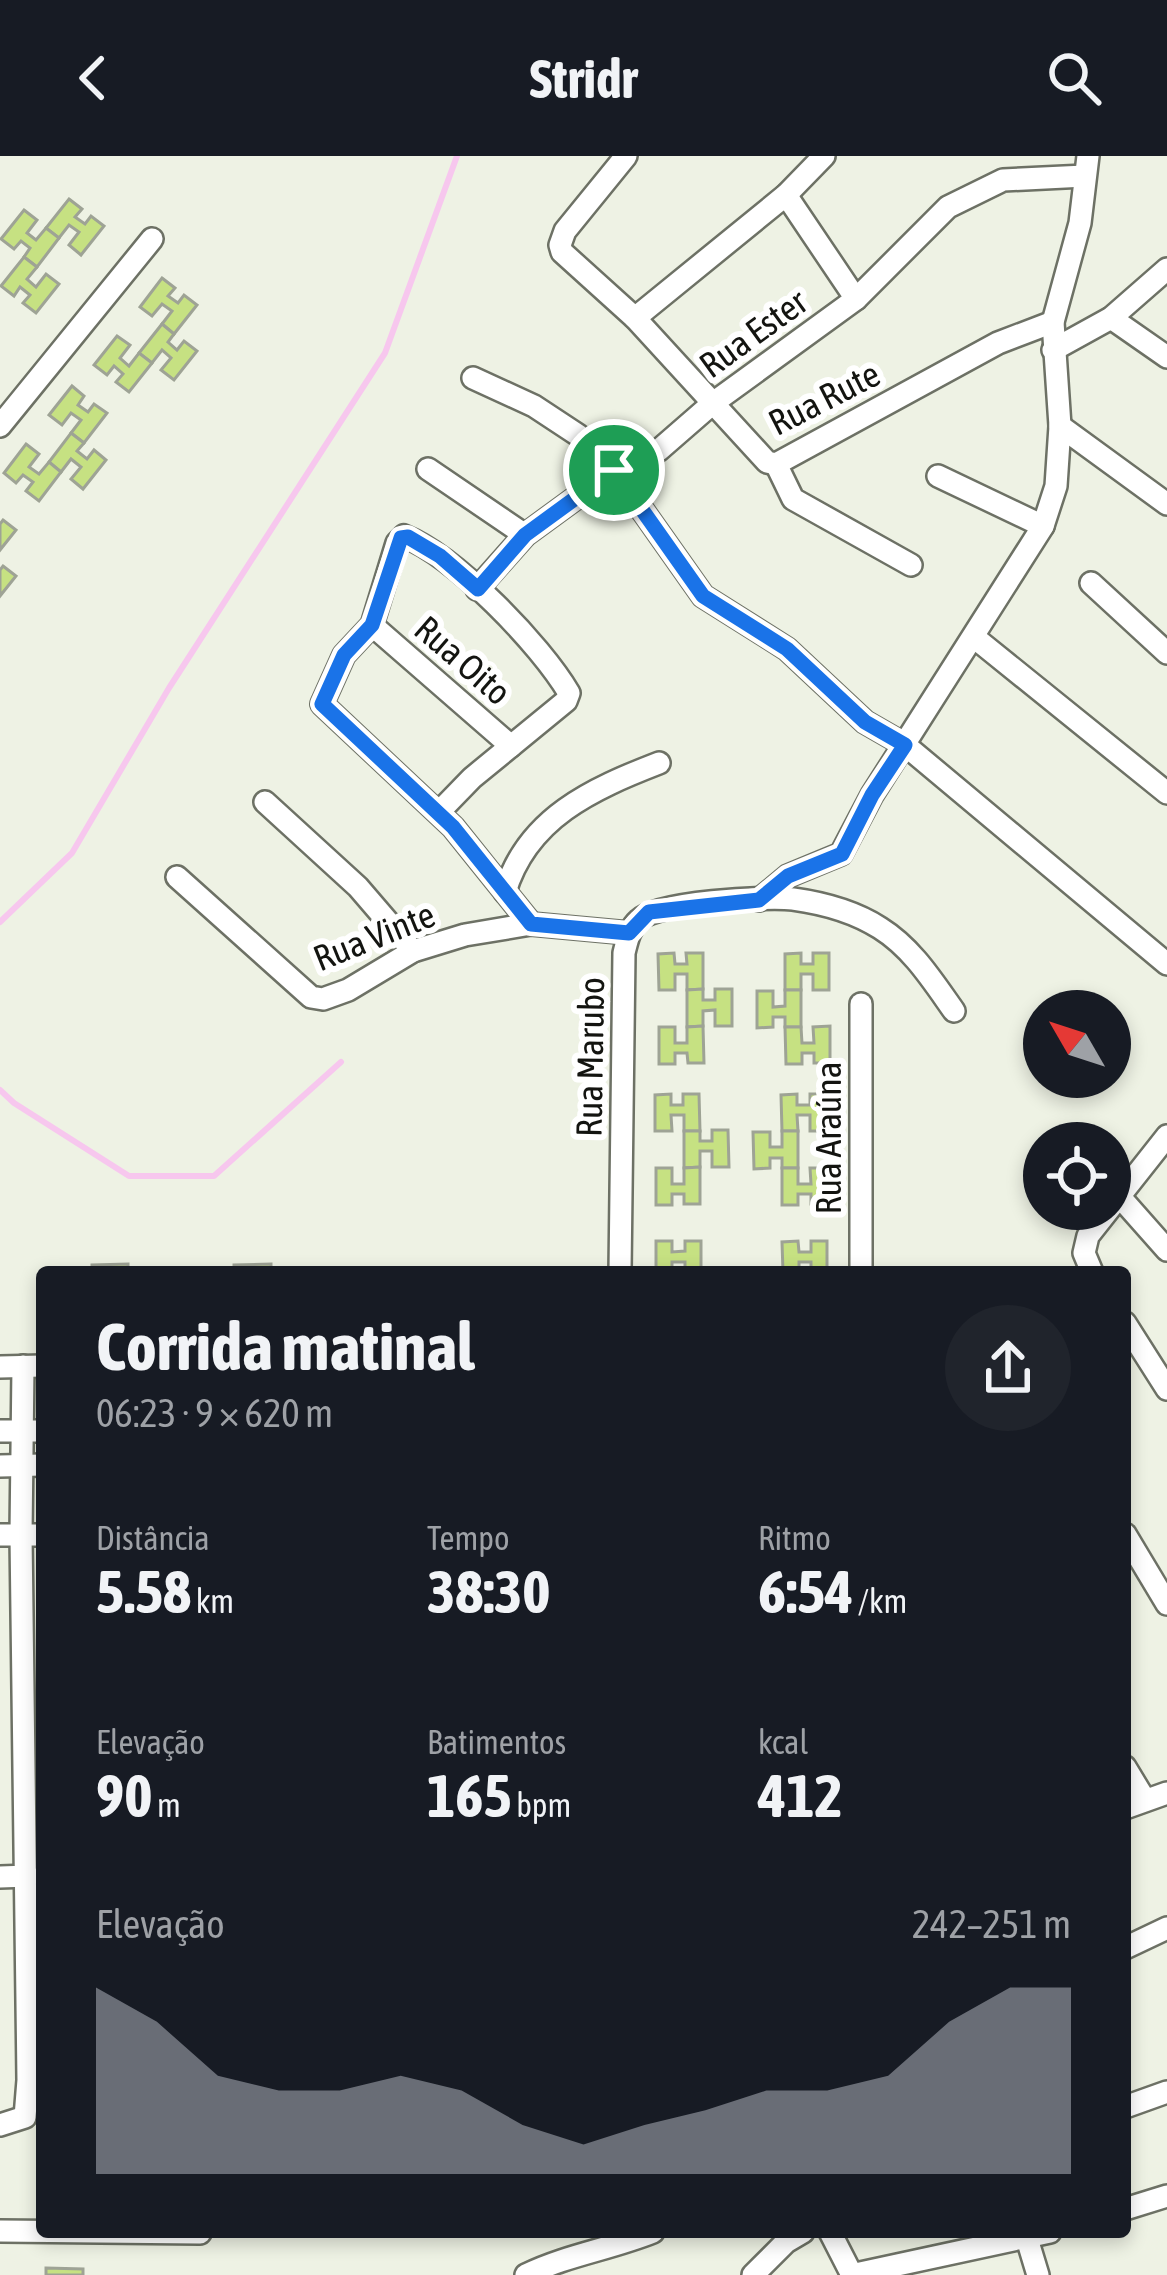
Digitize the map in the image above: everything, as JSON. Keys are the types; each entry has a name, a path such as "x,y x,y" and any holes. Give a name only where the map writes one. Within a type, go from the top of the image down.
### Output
{"street":[{"name":"Rua Rute","path":"626,156 574,219 560,245 562,252 634,318 754,452 776,464 998,344 1053,322"},
{"path":"634,318 786,196 824,156"},
{"path":"759,900 788,876 842,854 872,795 1043,526 1056,486 1060,426 1053,322 1080,223 1086,166"},
{"name":"Rua Ester","path":"478,589 525,535 614,470 659,450 712,403 856,299 948,207 979,189 1086,166"},
{"path":"786,196 856,299"},
{"path":"0,426 152,239"},
{"path":"1053,350 1111,318 1167,269"},
{"path":"1111,318 1167,356"},
{"path":"473,379 534,406 578,435 614,470 703,596 787,649 865,722 905,745 1167,964"},
{"path":"1060,426 1167,504"},
{"path":"776,464 794,499 911,565"},
{"path":"428,469 525,535"},
{"path":"938,476 1043,526"},
{"path":"439,812 566,701 569,693 478,589 440,556 408,537 397,543 372,625 344,655 323,697 329,714 439,812 531,924"},
{"path":"1091,583 1167,653"},
{"name":"Rua Oito","path":"372,625 511,746"},
{"path":"975,638 1167,794"},
{"path":"505,892 512,869 531,840 558,813 596,787 659,763"},
{"path":"266,802 358,887 413,951"},
{"name":"Rua Vinte","path":"177,877 311,997 323,999 348,990 413,951 465,935 531,924 629,933"},
{"name":"Rua Marubo","path":"620,1266 624,953 629,933 649,912 787,898 818,904 882,929 910,952 954,1010"},
{"name":"Rua Araúna","path":"861,1004 861,1266"},
{"path":"1131,1183 1167,1136"},
{"path":"1131,1209 1167,1250"},
{"path":"1090,1266 1084,1253 1094,1230"},
{"path":"1131,1332 1167,1390"},
{"path":"0,1367 33,1366 21,1465 28,1876 26,2114 1,2125"},
{"path":"1131,1544 1167,1604"},
{"path":"0,1646 24,1645"},
{"path":"0,1759 26,1759"},
{"path":"0,1876 28,1876"},
{"path":"1131,1945 1167,1928"},
{"path":"0,2006 26,2006"},
{"path":"1131,2105 1167,2092"},
{"path":"1131,2207 1167,2196"},
{"path":"0,2231 36,2231"},
{"path":"526,2275 558,2260 638,2238"},
{"path":"753,2275 792,2238"},
{"path":"833,2238 852,2275 1017,2238"},
{"path":"1035,2238 1038,2275"}],"building":[{"path":"69,199 82,209 75,217 85,224 91,216 104,226 81,255 69,245 79,232 69,225 59,238 46,228"},
{"path":"24,210 37,220 27,233 36,240 46,228 59,238 37,267 24,257 30,248 21,241 14,249 1,239"},
{"path":"24,257 37,267 27,279 36,287 46,274 59,284 36,313 23,303 30,295 20,287 14,296 1,286"},
{"path":"162,278 175,288 168,296 178,303 184,295 197,305 174,334 162,324 172,311 162,304 152,316 140,307"},
{"path":"162,324 174,334 168,342 177,350 184,341 197,351 174,380 161,370 171,358 162,350 152,363 139,353"},
{"path":"117,336 130,345 120,358 129,366 139,353 152,363 129,392 116,382 123,374 114,366 107,375 94,365"},
{"path":"72,386 84,396 78,405 88,412 94,404 107,413 84,443 71,433 81,420 71,413 62,425 49,415"},
{"path":"71,433 84,443 77,451 87,459 94,450 106,460 83,489 71,479 81,467 71,459 61,472 49,462"},
{"path":"26,444 39,454 29,467 39,474 49,462 61,472 39,501 26,491 33,482 23,475 16,483 4,473"},
{"path":"3,520 16,530 0,550 0,524"},
{"path":"3,566 16,576 0,596 0,570"},
{"path":"674,953 675,964 687,964 686,953 703,953 703,989 687,990 687,974 675,974 675,990 659,990 658,954"},
{"path":"801,953 801,964 813,964 813,953 829,953 829,990 813,990 813,974 801,974 801,990 785,990 785,954"},
{"path":"703,989 703,1000 715,1000 715,989 732,989 732,1026 715,1026 715,1010 703,1011 703,1026 687,1027 687,990"},
{"path":"785,990 801,990 801,1027 785,1027 785,1017 773,1017 773,1027 757,1028 757,991 773,991 773,1007 785,1006"},
{"path":"703,1026 704,1063 688,1063 687,1053 675,1053 675,1064 659,1064 659,1027 675,1027 675,1043 687,1043 687,1027"},
{"path":"830,1026 830,1063 814,1063 814,1053 802,1053 802,1064 786,1064 785,1027 801,1027 802,1043 814,1043 813,1027"},
{"path":"671,1094 671,1105 683,1105 683,1094 699,1094 700,1131 684,1131 684,1115 671,1115 672,1131 655,1131 655,1095"},
{"path":"797,1094 797,1105 810,1105 810,1094 826,1094 826,1131 810,1131 810,1115 797,1115 798,1131 782,1131 781,1095"},
{"path":"712,1130 728,1130 729,1167 712,1167 712,1151 700,1151 700,1167 684,1168 684,1131 700,1131 700,1141 712,1141"},
{"path":"782,1131 798,1131 798,1168 782,1168 782,1158 770,1158 770,1168 754,1169 753,1132 770,1132 770,1147 782,1147"},
{"path":"700,1167 700,1204 684,1204 684,1194 672,1194 672,1205 656,1205 656,1168 672,1168 672,1184 684,1184 684,1168"},
{"path":"782,1168 798,1168 798,1184 811,1184 810,1168 826,1168 827,1204 811,1204 811,1194 798,1194 798,1205 782,1205"},
{"path":"656,1241 672,1241 672,1252 685,1251 685,1241 701,1241 701,1266 672,1262 672,1266 656,1266"},
{"path":"798,1241 799,1252 811,1252 811,1241 827,1241 827,1266 799,1262 799,1266 783,1266 782,1242"},
{"path":"46,2268 83,2269 83,2275 46,2275"}],"waterway":[{"path":"0,922 72,853 169,688 385,353 457,156"},
{"path":"0,1090 129,1176 214,1176 341,1062"}],"route":[{"path":"614,470 703,596 787,649 865,722 905,745 842,854 788,876 759,900 649,912 629,933 531,924 439,812 322,704 344,655 372,625 401,538 408,537 440,556 478,589 525,535 614,470"}]}
